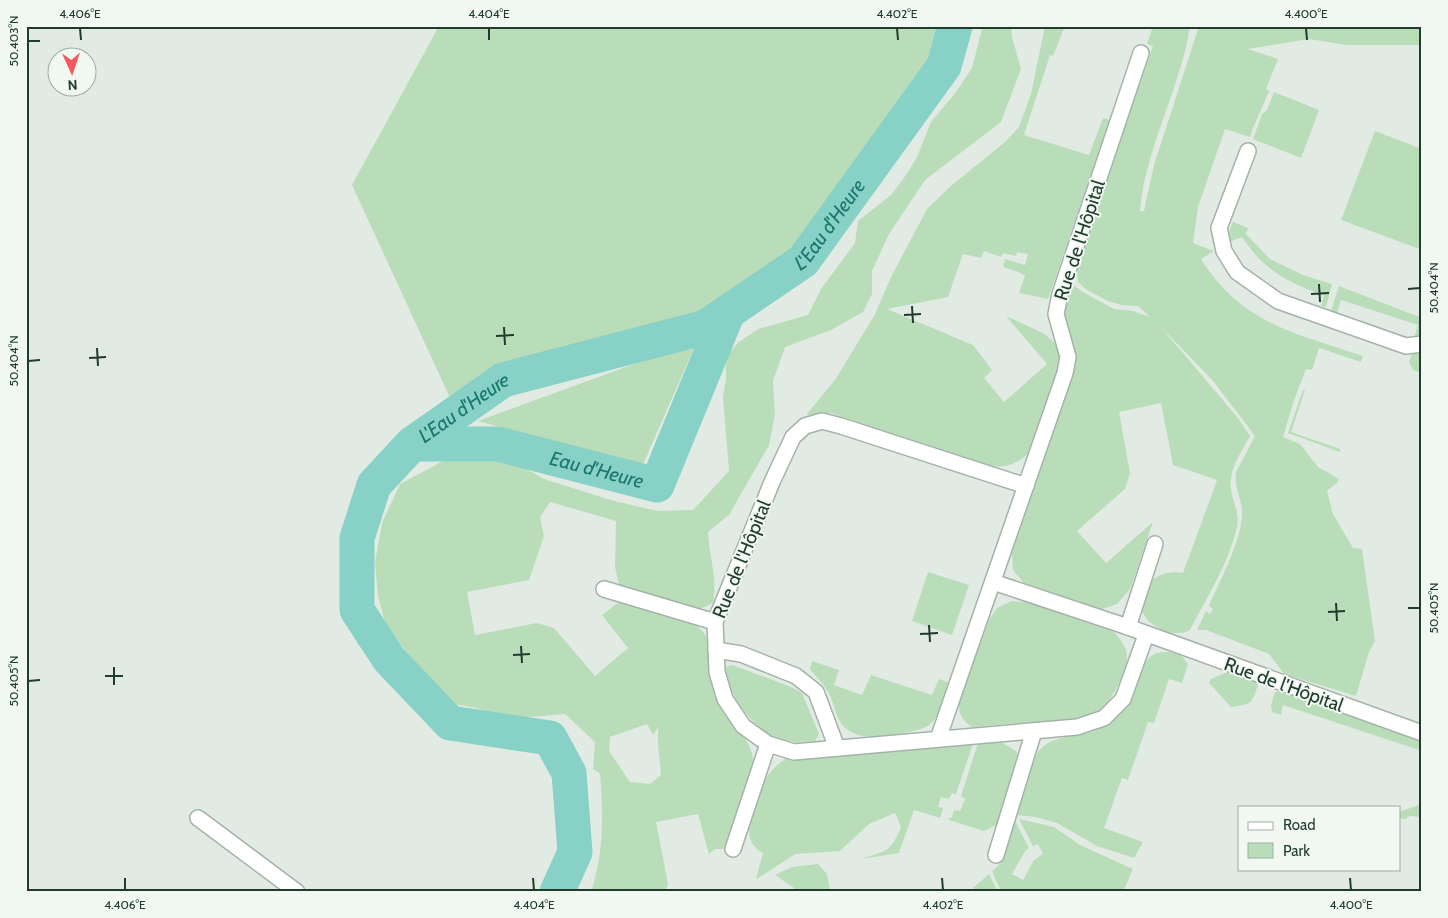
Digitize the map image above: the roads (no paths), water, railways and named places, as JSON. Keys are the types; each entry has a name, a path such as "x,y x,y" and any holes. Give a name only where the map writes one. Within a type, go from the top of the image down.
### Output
{"street":[{"name":"Rue de l'Hôpital","path":"938,739 1065,373 1068,357 1056,314 1060,294 1141,53"},
{"path":"1248,151 1219,228 1224,251 1237,272 1278,301 1406,346 1422,344"},
{"name":"Rue de l'Hôpital","path":"1026,486 841,426 822,421 805,426 793,437 772,482 714,622 717,672 725,699 743,726 768,744 794,752 1077,727 1104,718 1123,699 1146,635"},
{"path":"1128,627 1156,544"},
{"name":"Rue de l'Hôpital","path":"993,582 1128,627 1422,733"},
{"path":"604,589 714,622"},
{"path":"716,650 741,654 796,676 816,692 837,748"},
{"path":"996,856 1034,731"},
{"path":"733,850 768,744"},
{"path":"198,818 297,892"}],"waterway":[{"name":"L'Eau d'Heure","path":"557,892 575,852 569,773 550,738 450,723 389,659 357,610 357,538 374,485 412,444 503,380 706,327 803,261 944,66 955,26"},
{"name":"Eau d'Heure","path":"412,444 498,444 657,485 728,312"}]}
